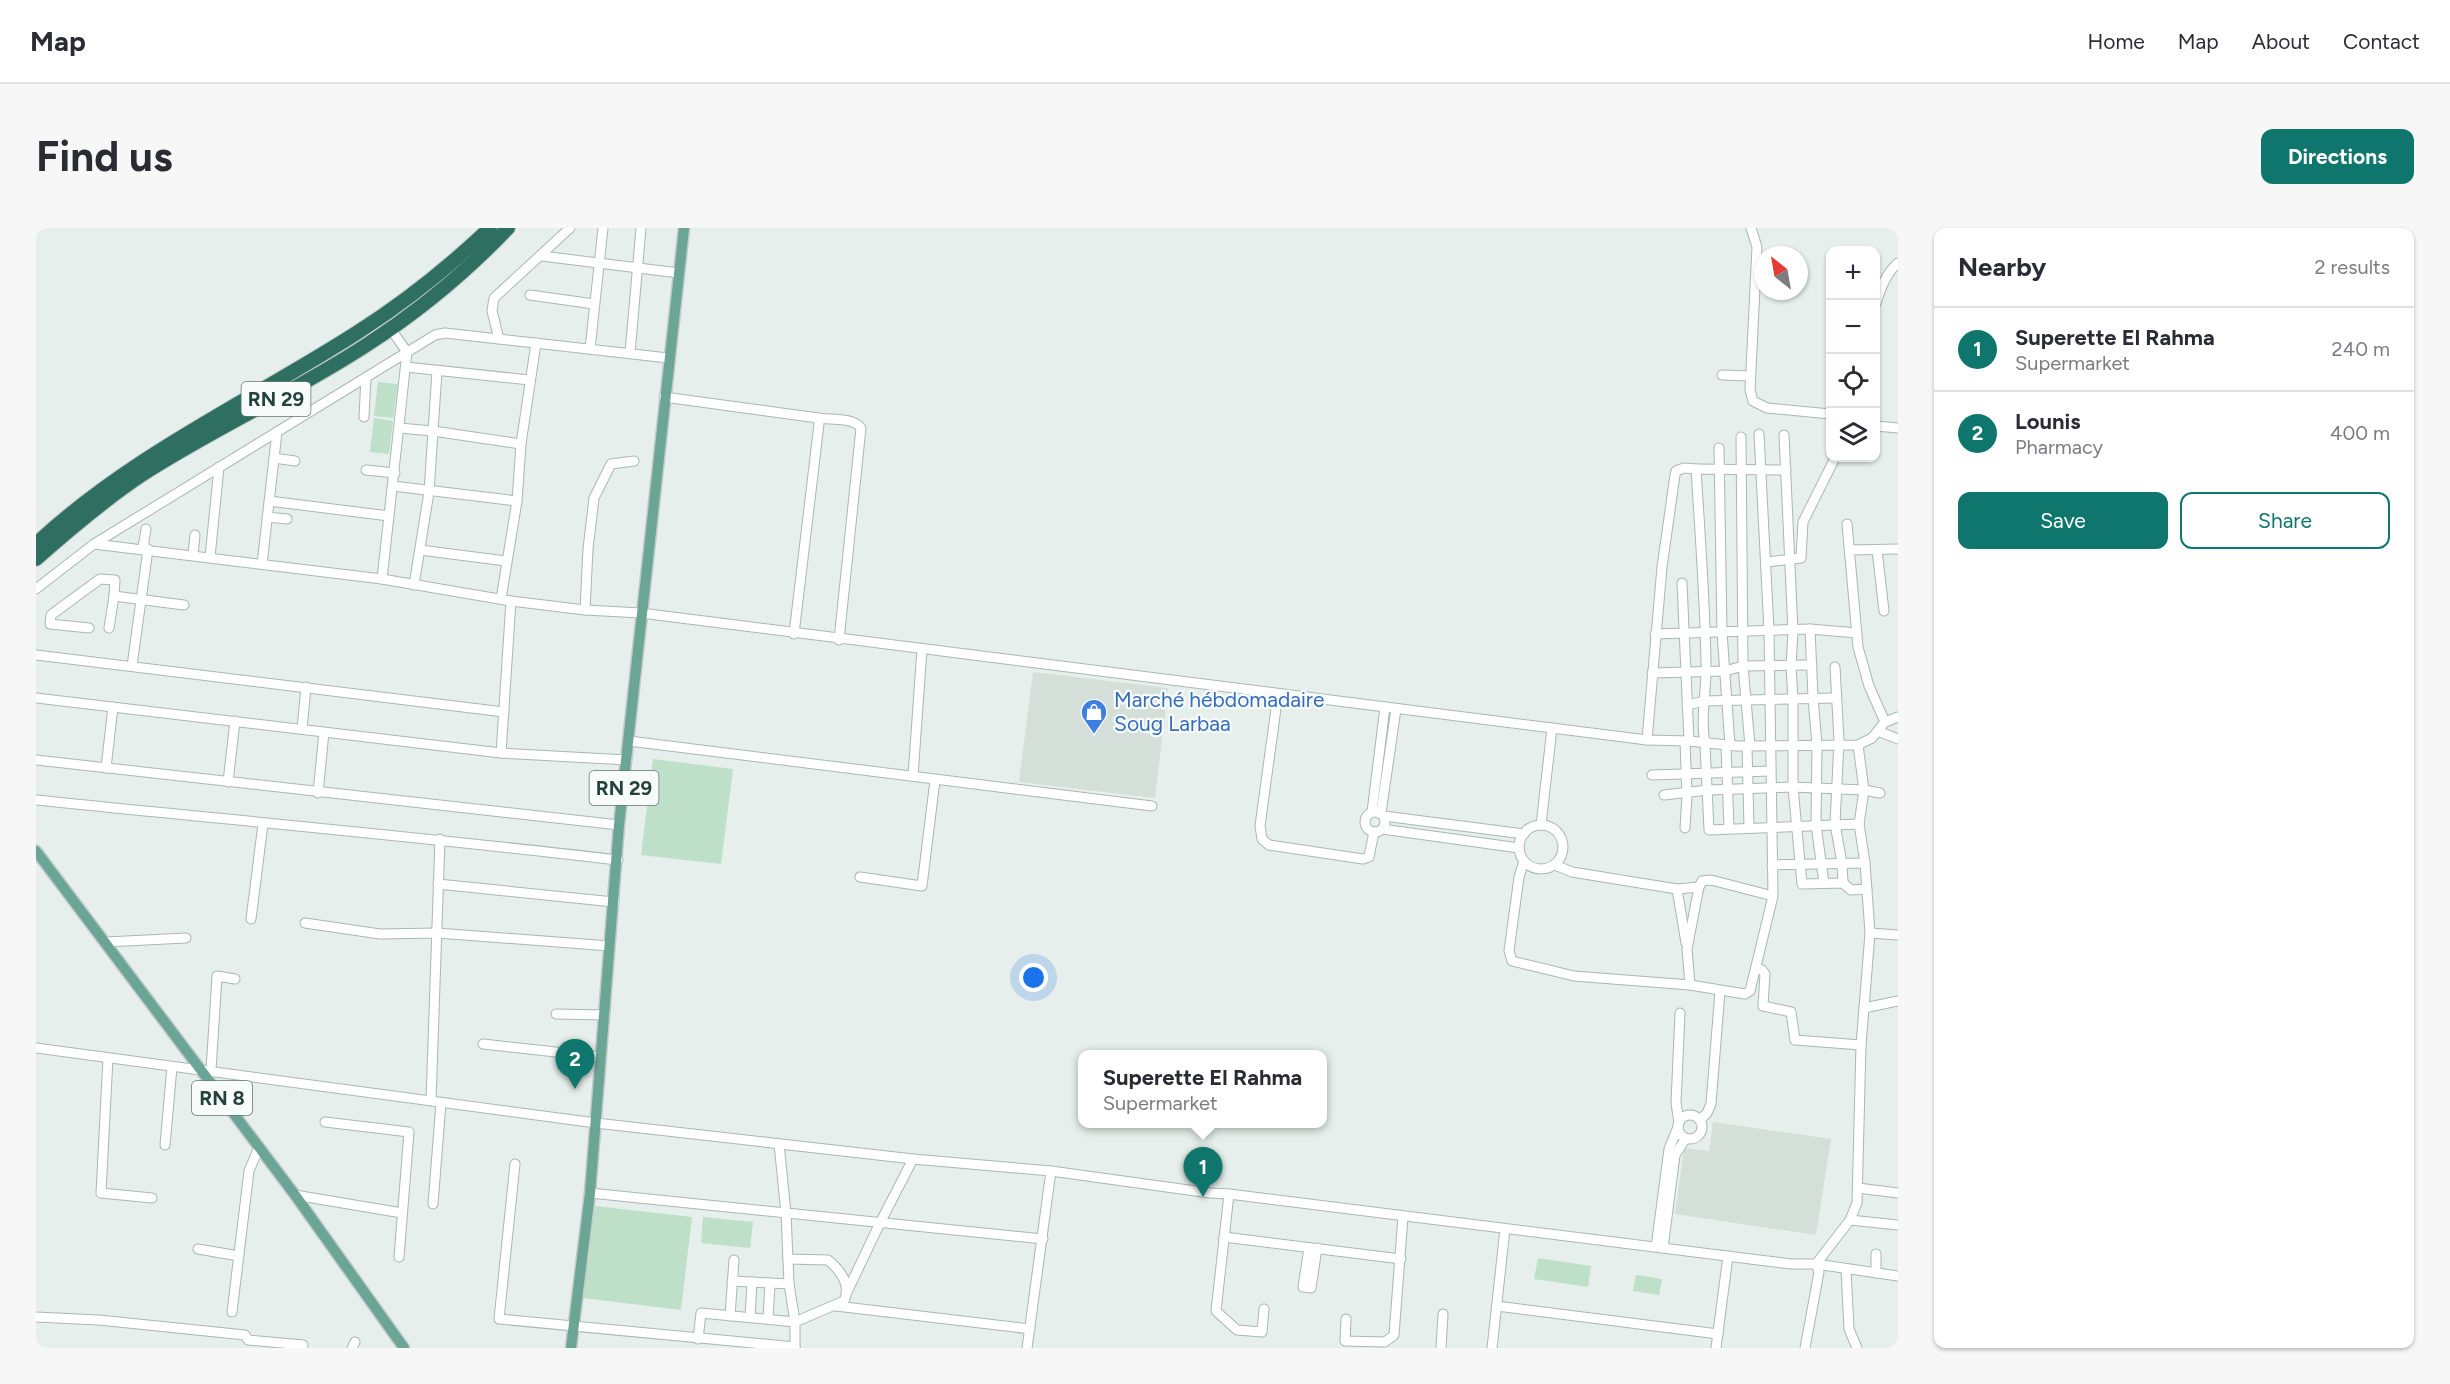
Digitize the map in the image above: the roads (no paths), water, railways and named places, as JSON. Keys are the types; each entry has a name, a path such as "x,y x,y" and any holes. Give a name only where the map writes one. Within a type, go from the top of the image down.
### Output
{"highway":[{"name":"RN 29","path":"36,544 83,503 136,465 366,327 454,261 489,228"},
{"name":"RN 29","path":"36,559 90,513 142,475 369,344 429,301 462,273 508,228"}],"main road":[{"name":"RN 29","path":"571,1348 590,1193 619,825 668,358 684,228"},
{"name":"RN 8","path":"36,851 206,1071 404,1348"}],"street":[{"path":"499,339 492,311 494,298 570,228"},
{"path":"590,349 603,228"},
{"path":"630,353 641,228"},
{"path":"1751,228 1757,247 1750,376 1753,401 1767,408 1826,414"},
{"path":"542,256 679,273"},
{"path":"1876,300 1883,282 1896,268"},
{"path":"530,295 594,304"},
{"path":"382,579 407,352 390,328"},
{"path":"36,589 94,544 438,334 668,358"},
{"path":"501,599 518,501 522,444 536,343"},
{"path":"406,368 531,381"},
{"path":"414,585 429,492 437,371"},
{"path":"1722,375 1750,376"},
{"path":"364,417 366,377"},
{"path":"664,398 852,421 861,428 839,640"},
{"path":"794,634 818,418"},
{"path":"1880,426 1898,428"},
{"path":"399,428 522,444"},
{"path":"262,564 277,432"},
{"path":"1524,861 1519,877 1509,951 1512,961 1574,976 1690,985 1720,991 1748,993 1753,984 1773,896 1767,562 1759,434"},
{"path":"1784,435 1793,631 1791,666 1793,787 1802,884 1843,883 1851,890 1867,889"},
{"path":"1741,437 1743,666 1749,746 1749,827"},
{"path":"1719,448 1722,632 1728,701 1729,828"},
{"path":"274,458 295,461"},
{"path":"585,610 588,549 594,498 611,464 634,461"},
{"path":"1767,562 1801,558 1803,522 1833,462"},
{"path":"210,557 219,467"},
{"path":"1647,740 1662,567 1676,471 1683,468 1786,470"},
{"path":"1696,469 1706,633 1707,672 1703,732 1708,790 1708,830 1859,824"},
{"path":"366,470 395,473"},
{"path":"393,486 518,501"},
{"path":"269,501 389,516"},
{"path":"267,517 287,519"},
{"path":"1847,524 1858,646 1869,686 1885,722"},
{"path":"132,666 142,599 146,529"},
{"path":"192,555 195,535"},
{"path":"94,544 382,579 511,601 585,610 641,613 839,640 1647,740 1687,741 1728,746 1858,745 1872,738 1885,722 1898,717"},
{"path":"1850,550 1898,549"},
{"path":"420,550 506,561"},
{"path":"1877,550 1884,611"},
{"path":"88,628 50,624 51,615 100,579 115,580 109,628"},
{"path":"1682,583 1687,705 1685,828"},
{"path":"114,596 184,605"},
{"path":"501,753 511,601"},
{"path":"1655,634 1810,629 1857,633"},
{"path":"1810,629 1817,745 1816,825 1824,883"},
{"path":"913,776 922,649"},
{"path":"36,655 504,711"},
{"path":"1652,672 1707,672 1725,671 1743,666 1812,665"},
{"path":"1835,667 1839,745 1835,824 1843,883"},
{"path":"302,729 306,687"},
{"path":"1278,694 1260,826 1262,839 1269,845 1363,859 1369,857 1378,830 1385,825 1379,814 1385,707"},
{"path":"36,698 501,753 627,759"},
{"path":"1687,705 1704,701 1836,698"},
{"path":"106,768 112,707"},
{"path":"1379,814 1396,709"},
{"path":"228,782 235,721"},
{"path":"1541,825 1552,728"},
{"path":"1878,731 1898,739"},
{"path":"318,793 324,732"},
{"path":"629,741 1152,806"},
{"path":"1816,1264 1850,1220 1857,1203 1861,1045 1870,933 1865,863 1859,824 1864,790 1858,745"},
{"path":"36,760 619,825"},
{"path":"1652,775 1770,771"},
{"path":"860,877 922,886 935,780"},
{"path":"1664,795 1687,795 1708,790 1793,787 1864,790 1880,794"},
{"path":"36,800 263,824 440,839 618,860"},
{"path":"1519,848 1370,830 1365,823 1368,815 1379,814 1524,834"},
{"path":"251,919 263,824"},
{"path":"1541,825 1555,830 1561,837 1563,852 1556,865 1546,869 1536,869 1524,861 1519,848 1524,834 1532,827 1541,825"},
{"path":"433,1204 440,839"},
{"path":"1772,865 1865,863"},
{"path":"1556,865 1572,872 1677,889 1699,887"},
{"path":"1687,949 1702,881 1711,880 1773,896"},
{"path":"438,884 614,902"},
{"path":"1677,889 1687,949 1690,985"},
{"path":"305,923 380,934 438,933 610,946"},
{"path":"1870,933 1898,935"},
{"path":"106,942 186,938"},
{"path":"1756,968 1762,969 1765,974 1763,1006 1791,1012 1795,1040 1861,1045"},
{"path":"206,1071 217,976 235,979"},
{"path":"1700,1120 1707,1113 1711,1104 1720,991"},
{"path":"1864,1008 1898,1001"},
{"path":"1660,1248 1669,1149 1678,1125 1686,1115 1694,1115 1700,1120 1702,1127 1700,1134 1694,1138 1686,1138 1680,1134 1678,1125 1676,1103 1680,1012"},
{"path":"556,1014 605,1016"},
{"path":"483,1044 601,1057"},
{"path":"36,1048 596,1123 914,1159 1051,1171 1403,1217 1791,1264 1816,1264 1898,1276"},
{"path":"108,1058 101,1193 152,1198"},
{"path":"165,1145 172,1067"},
{"path":"325,1122 409,1132 399,1257"},
{"path":"1660,1248 1675,1155 1686,1138"},
{"path":"515,1164 500,1319 795,1348 795,1322 789,1284 786,1213 779,1144"},
{"path":"232,1312 249,1171 259,1147"},
{"path":"698,1339 701,1313 795,1322 844,1301 880,1222 914,1159"},
{"path":"1027,1348 1051,1171"},
{"path":"1858,1188 1898,1193"},
{"path":"590,1193 1043,1239"},
{"path":"1228,1194 1216,1311 1237,1330 1262,1332 1264,1309"},
{"path":"295,1195 402,1213"},
{"path":"1346,1319 1345,1341 1385,1342 1394,1335 1403,1217"},
{"path":"1850,1220 1898,1226"},
{"path":"1492,1348 1505,1229"},
{"path":"1224,1237 1401,1259"},
{"path":"198,1249 239,1256"},
{"path":"1876,1254 1876,1273"},
{"path":"1716,1348 1728,1256"},
{"path":"788,1259 828,1260 842,1272 847,1292"},
{"path":"730,1316 734,1260"},
{"path":"1805,1348 1819,1272 1816,1264"},
{"path":"1846,1269 1849,1329 1857,1348"},
{"path":"732,1281 789,1284"},
{"path":"750,1317 752,1282"},
{"path":"768,1319 770,1283"},
{"path":"836,1306 1030,1329"},
{"path":"1497,1306 1718,1334"},
{"path":"1441,1348 1443,1314"},
{"path":"36,1317 99,1320 245,1335 247,1344 303,1345"}],"place":[{"name":"Marché hébdomadaire Soug Larbaa","path":"1094,735"},
{"name":"Lounis","path":"575,1089"},
{"name":"Superette El Rahma","path":"1203,1197"}]}
